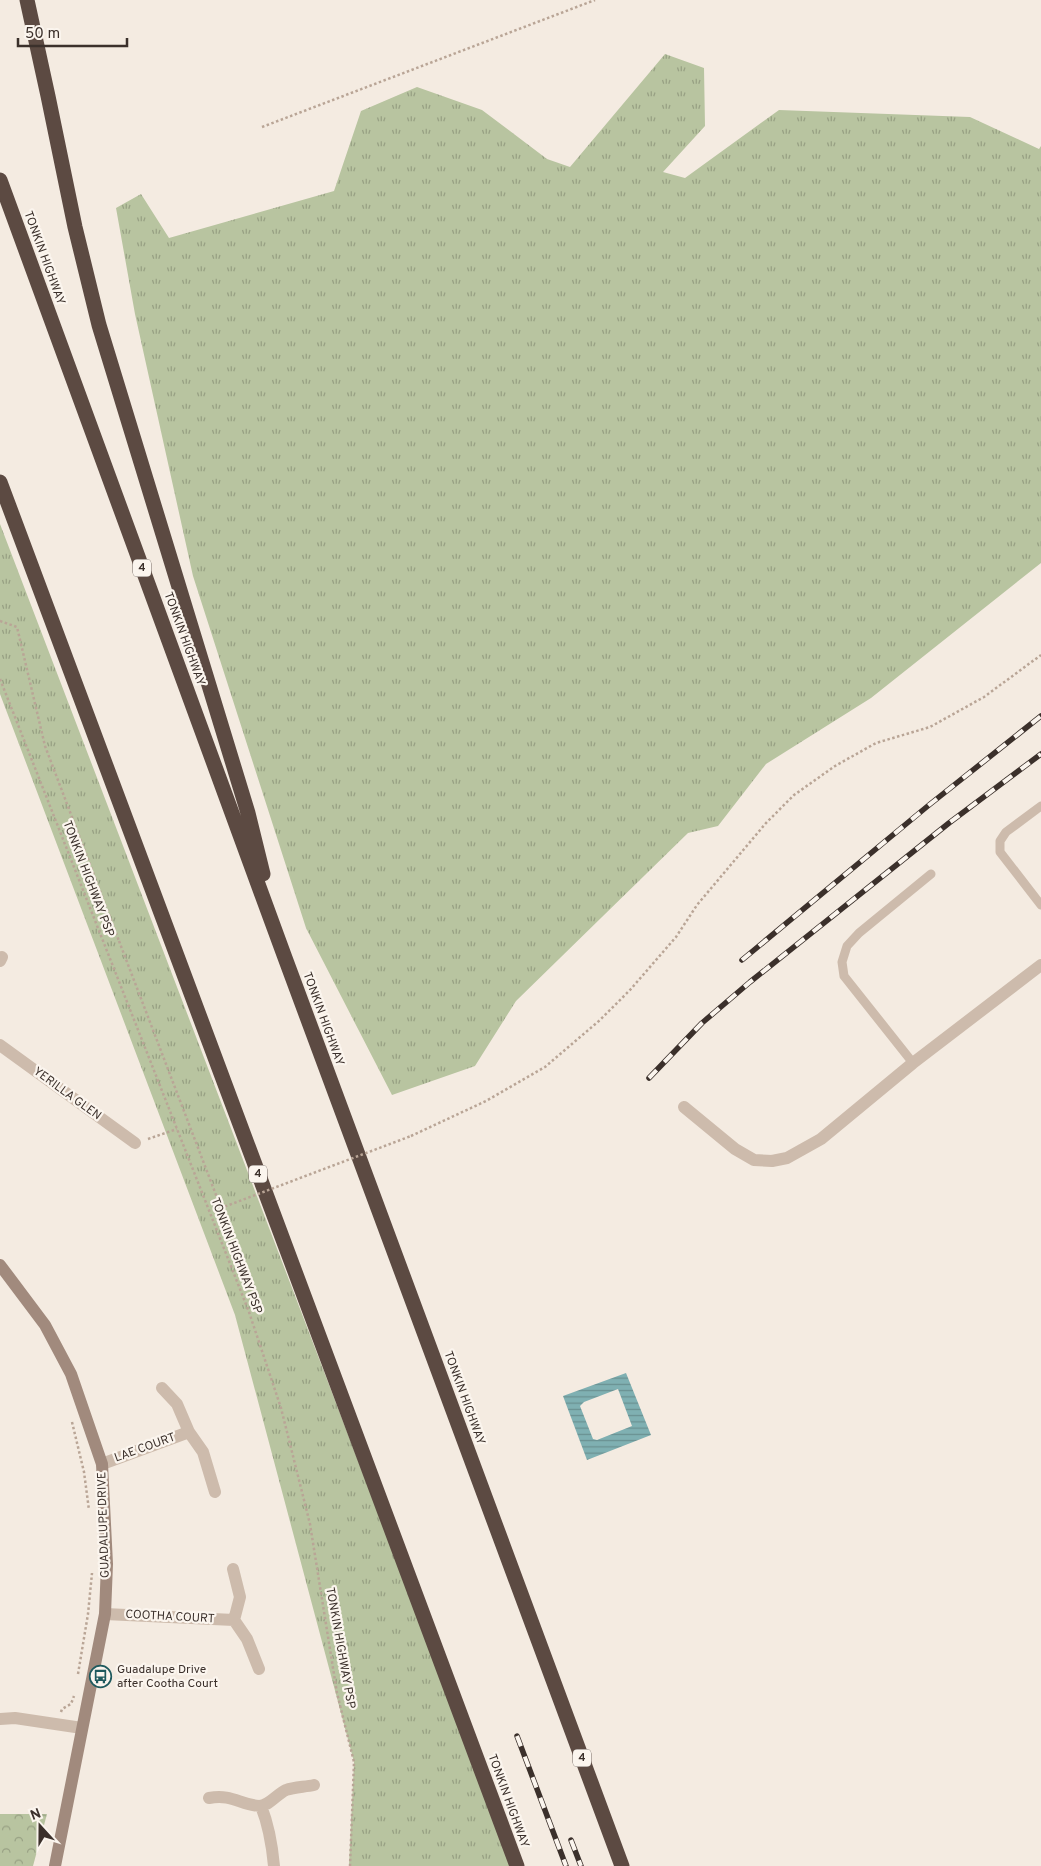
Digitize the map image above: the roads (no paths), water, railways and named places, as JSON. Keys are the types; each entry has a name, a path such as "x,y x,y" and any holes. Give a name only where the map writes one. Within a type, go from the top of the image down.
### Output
{"highway":[{"path":"27,0 87,279 134,444 248,813 284,955"},
{"name":"TONKIN HIGHWAY","path":"0,180 284,955 622,1866"},
{"name":"TONKIN HIGHWAY","path":"0,482 517,1866"},
{"path":"0,503 34,576"}],"street":[{"path":"684,1107 736,1149 754,1160 772,1161 788,1158 821,1139 913,1063 1041,965"},
{"name":"YERILLA GLEN","path":"0,1045 134,1143"},
{"name":"GUADALUPE DRIVE","path":"0,1265 45,1325 71,1374 102,1464 108,1564 105,1614 55,1866"},
{"name":"LAE COURT","path":"162,1388 177,1404 189,1432 203,1452 215,1492"},
{"name":"LAE COURT","path":"102,1464 189,1432"},
{"path":"233,1570 240,1597 234,1620 247,1639 259,1669"},
{"name":"COOTHA COURT","path":"105,1614 234,1620"},
{"path":"0,1719 15,1718 82,1728"},
{"path":"209,1798 230,1797 261,1806 287,1790 314,1785"},
{"path":"261,1806 272,1839 274,1866"}],"lane":[{"path":"1041,806 1006,832 1000,841 1000,852 1041,905"},
{"path":"913,1063 844,976 842,962 847,946 859,933 931,874"}],"water":[{"path":"626,1373 651,1435 587,1460 563,1396","holes":["618,1389 632,1426 597,1440 593,1439 580,1406 584,1402"]}],"railway":[{"path":"742,960 929,805 1041,716"},
{"path":"649,1078 702,1023 750,982 949,823 1041,754"},
{"path":"517,1736 566,1866"},
{"path":"571,1840 581,1866"}],"place":[{"name":"Guadalupe Drive after Cootha Court","path":"101,1677"}]}
